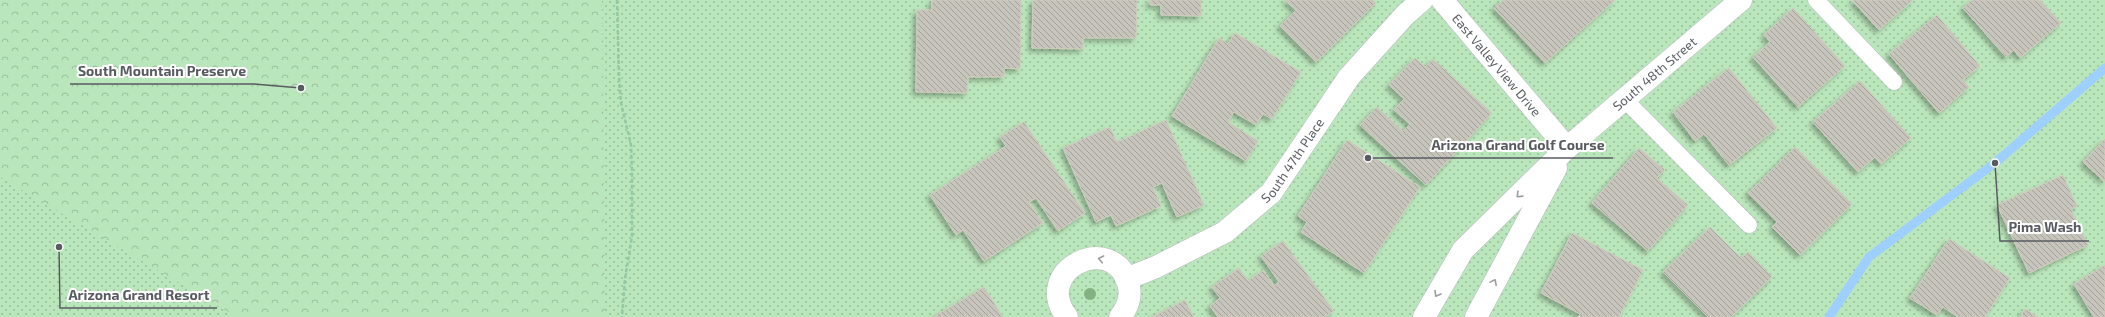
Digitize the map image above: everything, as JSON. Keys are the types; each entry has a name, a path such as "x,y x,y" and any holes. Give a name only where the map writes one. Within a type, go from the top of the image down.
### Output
{"street":[{"name":"South 47th Place","path":"1126,279 1156,267 1225,232 1271,193 1349,76 1405,15 1422,0"},
{"name":"East Valley View Drive","path":"1442,0 1567,148"},
{"name":"South 48th Street","path":"1424,317 1463,250 1567,148 1741,0"},
{"name":"South 48th Street","path":"1476,317 1567,148"},
{"path":"1067,317 1060,307 1059,288 1066,272 1075,263 1086,259 1098,258 1110,261 1120,269 1126,279 1130,290 1129,301 1120,317"}],"lane":[{"path":"1816,0 1894,82"},
{"path":"1625,100 1749,225"}],"path":[{"path":"617,0 621,103 631,145 632,170 632,236 625,279 622,317"}],"green space":[{"path":"0,0 2105,0 2105,317 0,317"},
{"path":"0,0 602,0 605,317 237,317 0,177"}],"building":[{"path":"932,0 1021,0 1020,69 1004,68 1004,77 968,77 967,93 916,92 917,10 932,10"},
{"path":"1033,0 1137,0 1136,38 1083,38 1083,49 1032,48"},
{"path":"1150,0 1201,0 1201,16 1161,15 1161,5 1150,5"},
{"path":"1285,0 1373,0 1376,3 1316,62 1280,26 1296,10"},
{"path":"1503,0 1615,0 1545,63 1494,8"},
{"path":"1852,0 1913,0 1879,30"},
{"path":"1972,0 2040,0 2061,23 2020,58 2014,50 2006,57 1963,8"},
{"path":"1793,8 1845,66 1798,107 1753,57 1770,42 1764,35"},
{"path":"1937,15 1980,66 1963,80 1969,87 1939,113 1889,54"},
{"path":"1235,33 1301,72 1272,119 1263,114 1256,125 1234,112 1228,122 1258,141 1246,161 1172,116 1219,38 1228,44"},
{"path":"1415,58 1425,67 1433,59 1492,113 1426,185 1360,125 1377,107 1403,131 1410,124 1394,110 1404,99 1389,85"},
{"path":"1729,68 1777,128 1729,165 1704,134 1695,141 1673,112"},
{"path":"1860,81 1911,138 1881,164 1875,157 1858,172 1813,122"},
{"path":"1166,120 1204,205 1177,217 1162,183 1153,187 1161,206 1116,226 1111,215 1096,222 1063,148 1110,127 1117,142"},
{"path":"1024,122 1085,213 1058,231 1036,198 1029,202 1043,223 984,261 963,230 956,235 930,195 1006,146 1000,137"},
{"path":"2105,139 2105,182 2083,162"},
{"path":"1347,140 1420,187 1364,273 1301,232 1307,222 1298,216"},
{"path":"1795,147 1852,204 1800,255 1772,227 1777,222 1748,193"},
{"path":"1639,148 1665,170 1657,178 1688,205 1648,251 1592,203"},
{"path":"2063,175 2077,206 2071,209 2088,245 2029,273 1997,205"},
{"path":"1710,227 1741,258 1748,252 1772,277 1731,317 1708,317 1663,272"},
{"path":"1572,233 1643,270 1619,317 1578,317 1580,314 1541,293"},
{"path":"1949,239 2010,278 1985,317 1958,317 1943,307 1937,315 1910,298"},
{"path":"1283,241 1334,311 1325,317 1218,317 1210,306 1220,298 1212,287 1239,268 1248,281 1263,270 1274,286 1279,282 1261,256"},
{"path":"2105,265 2105,317 2094,317 2074,284"},
{"path":"984,287 1003,317 933,317"},
{"path":"1185,300 1194,317 1152,317"},
{"path":"2025,309 2038,317 2020,317"}],"waterway":[{"path":"1829,317 1869,257 1995,163 2105,68"}],"place":[{"name":"South Mountain Preserve","path":"301,88"},
{"name":"Arizona Grand Golf Course","path":"1368,158"},
{"name":"Pima Wash","path":"1995,163"},
{"name":"Arizona Grand Resort","path":"59,247"}]}
